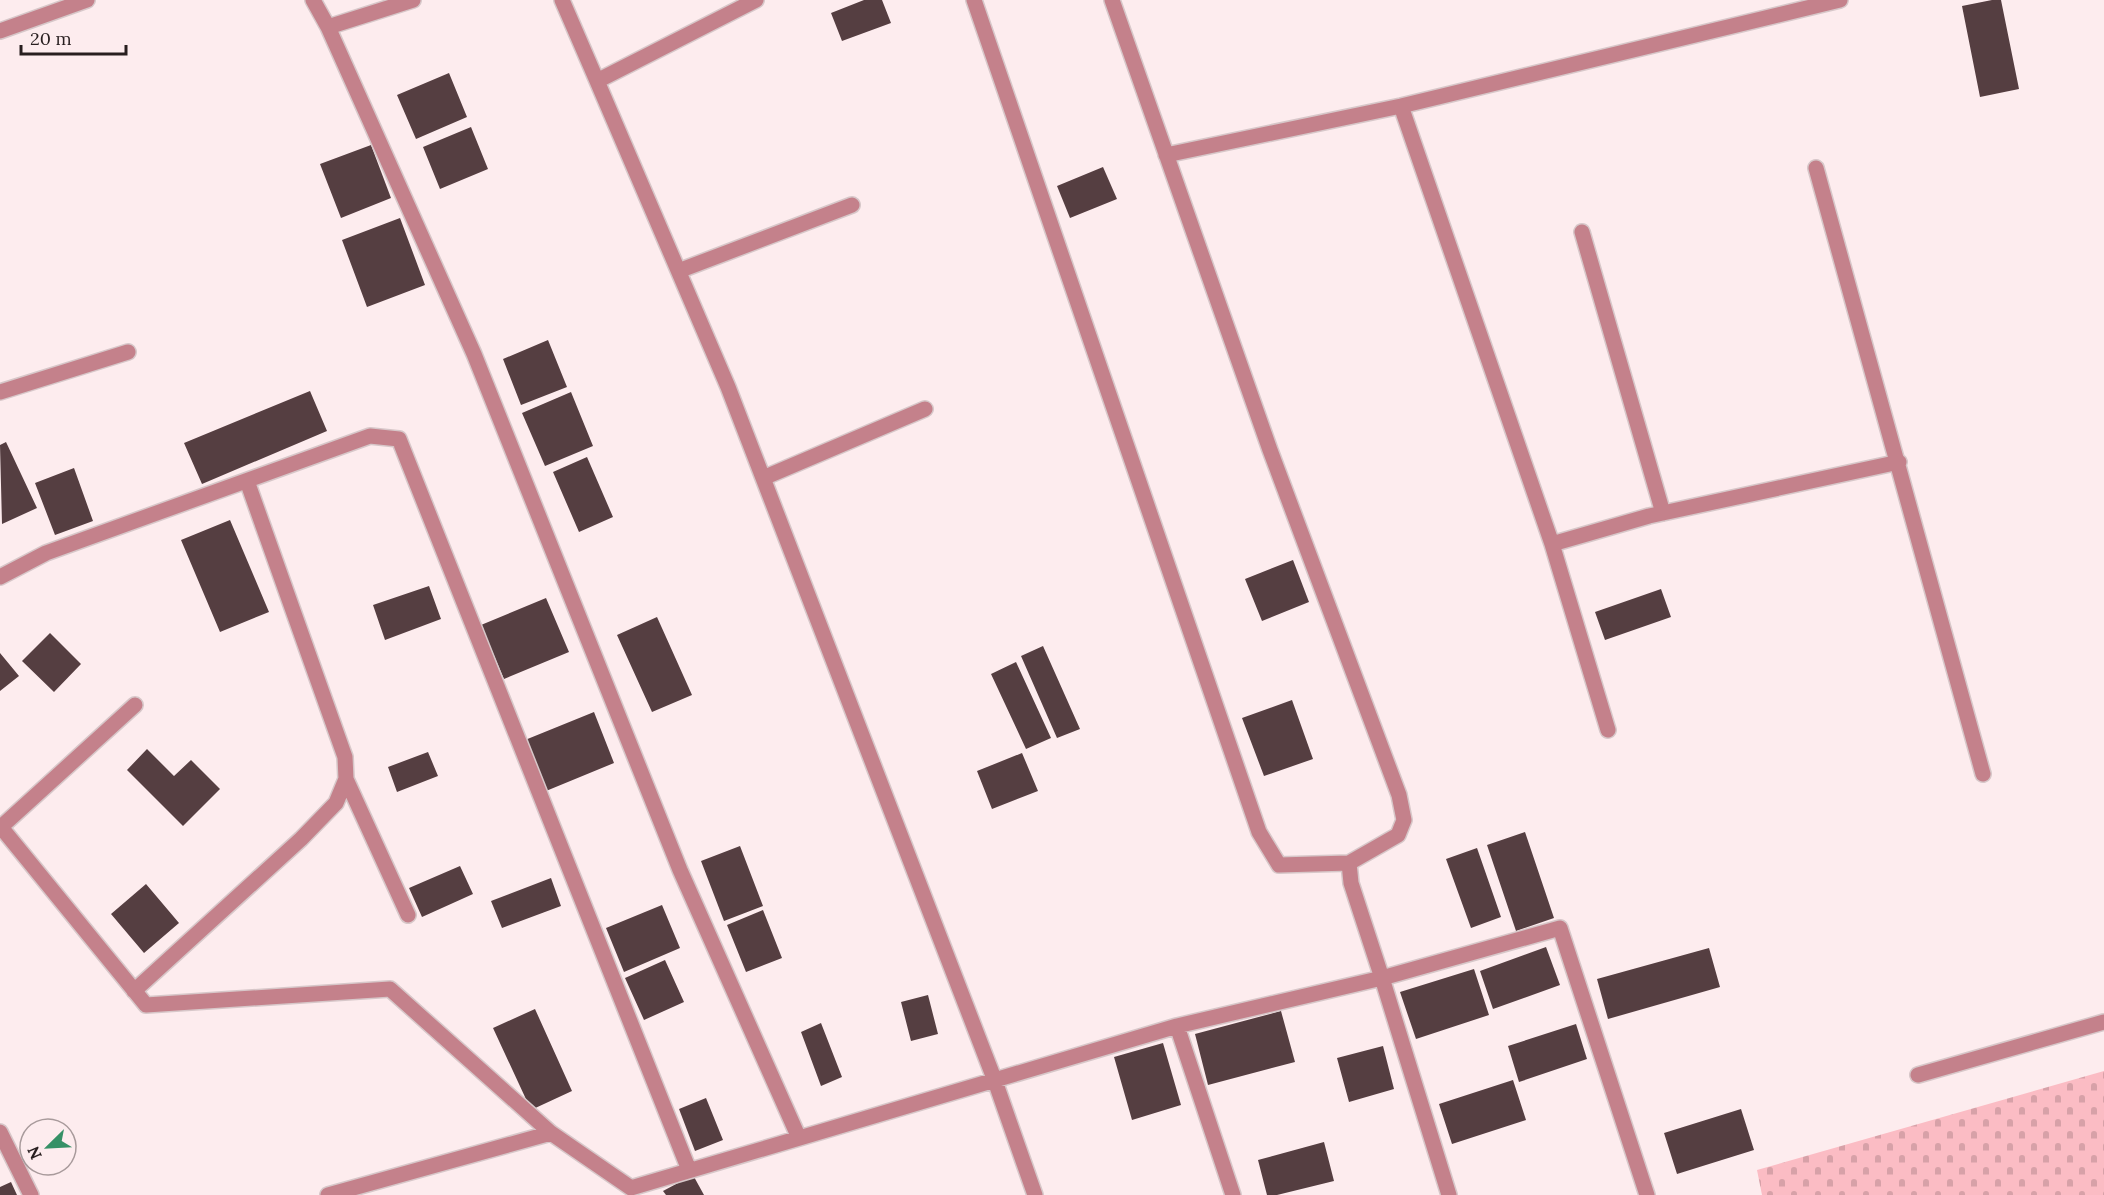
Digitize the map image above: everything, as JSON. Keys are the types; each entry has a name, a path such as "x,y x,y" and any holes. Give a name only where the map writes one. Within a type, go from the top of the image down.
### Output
{"street":[{"path":"0,31 87,0"},
{"path":"313,0 328,27 474,354 680,870 799,1138"},
{"path":"328,27 413,0"},
{"path":"562,0 681,270 995,1081 1035,1195"},
{"path":"597,81 756,0"},
{"path":"974,0 1259,832 1279,865 1349,863 1398,835 1404,820 1399,795 1270,450 1112,0"},
{"path":"1166,155 1401,106 1840,0"},
{"path":"1401,106 1552,544 1608,730"},
{"path":"1816,168 1899,462 1983,774"},
{"path":"681,270 852,204"},
{"path":"1582,232 1663,513"},
{"path":"0,392 128,352"},
{"path":"763,478 925,409"},
{"path":"0,577 46,554 370,436 399,439 688,1170"},
{"path":"1552,544 1663,513 1899,462"},
{"path":"247,481 345,757 346,779 408,915"},
{"path":"135,705 0,827 146,1005 390,989 550,1133 631,1188 1177,1026 1382,978 1560,928 1647,1195"},
{"path":"134,992 301,839 336,803 346,779"},
{"path":"1349,863 1351,883 1449,1195"},
{"path":"1918,1076 2104,1022"},
{"path":"1177,1026 1233,1195"},
{"path":"0,1132 31,1195"},
{"path":"328,1195 550,1133"}],"green space":[{"path":"2104,1071 2104,1195 1762,1195 1757,1170"}],"building":[{"path":"864,0 882,0 891,23 842,41 831,13"},
{"path":"2001,0 2019,89 1980,97 1962,6"},
{"path":"449,73 467,117 416,139 397,95"},
{"path":"471,127 488,169 440,189 423,147"},
{"path":"371,145 391,198 341,218 320,164"},
{"path":"1103,167 1117,199 1070,218 1057,186"},
{"path":"400,218 425,285 367,307 342,240"},
{"path":"548,340 567,387 521,405 503,359"},
{"path":"310,391 327,431 202,484 184,443"},
{"path":"571,392 593,446 545,466 522,413"},
{"path":"6,442 37,508 2,524 0,445"},
{"path":"587,457 613,517 579,532 553,472"},
{"path":"74,468 93,521 55,535 35,483"},
{"path":"230,520 269,612 220,632 181,540"},
{"path":"1293,560 1309,602 1262,621 1245,579"},
{"path":"429,586 441,619 385,640 373,605"},
{"path":"1661,589 1671,617 1605,640 1595,612"},
{"path":"546,598 569,652 504,679 481,625"},
{"path":"657,617 692,695 652,712 617,635"},
{"path":"50,633 81,664 54,692 22,661"},
{"path":"1043,646 1080,729 1057,738 1021,656"},
{"path":"0,653 19,676 0,691"},
{"path":"1016,662 1051,738 1026,749 991,674"},
{"path":"1292,700 1313,759 1264,776 1242,718"},
{"path":"594,712 614,763 546,791 525,740"},
{"path":"147,749 174,776 191,760 220,789 183,826 127,770"},
{"path":"428,752 438,776 397,792 388,767"},
{"path":"1022,753 1038,791 992,809 977,771"},
{"path":"1525,832 1554,918 1516,931 1487,845"},
{"path":"740,846 763,906 724,921 701,861"},
{"path":"1477,848 1501,917 1471,928 1446,859"},
{"path":"460,866 473,894 422,917 409,888"},
{"path":"551,878 561,906 502,928 491,901"},
{"path":"146,884 179,923 144,953 111,914"},
{"path":"662,905 680,948 624,972 606,928"},
{"path":"763,910 782,958 746,972 727,925"},
{"path":"1546,947 1560,985 1493,1009 1480,971"},
{"path":"1709,948 1720,987 1608,1019 1597,979"},
{"path":"665,960 684,1002 644,1020 625,978"},
{"path":"1474,969 1489,1015 1416,1039 1400,992"},
{"path":"928,995 938,1034 911,1041 901,1002"},
{"path":"535,1009 572,1091 531,1110 493,1028"},
{"path":"1281,1011 1295,1062 1208,1085 1195,1034"},
{"path":"821,1023 842,1077 821,1086 801,1032"},
{"path":"1576,1024 1587,1059 1519,1082 1508,1046"},
{"path":"1163,1043 1181,1105 1132,1120 1114,1057"},
{"path":"1383,1046 1394,1089 1349,1102 1337,1058"},
{"path":"1513,1080 1526,1120 1452,1144 1439,1104"},
{"path":"706,1098 723,1140 695,1151 679,1109"},
{"path":"1741,1109 1754,1150 1677,1174 1664,1133"},
{"path":"1324,1142 1334,1181 1277,1195 1267,1195 1258,1160"},
{"path":"693,1175 704,1195 666,1195 663,1191"},
{"path":"11,1182 17,1195 0,1195 0,1187"}]}
